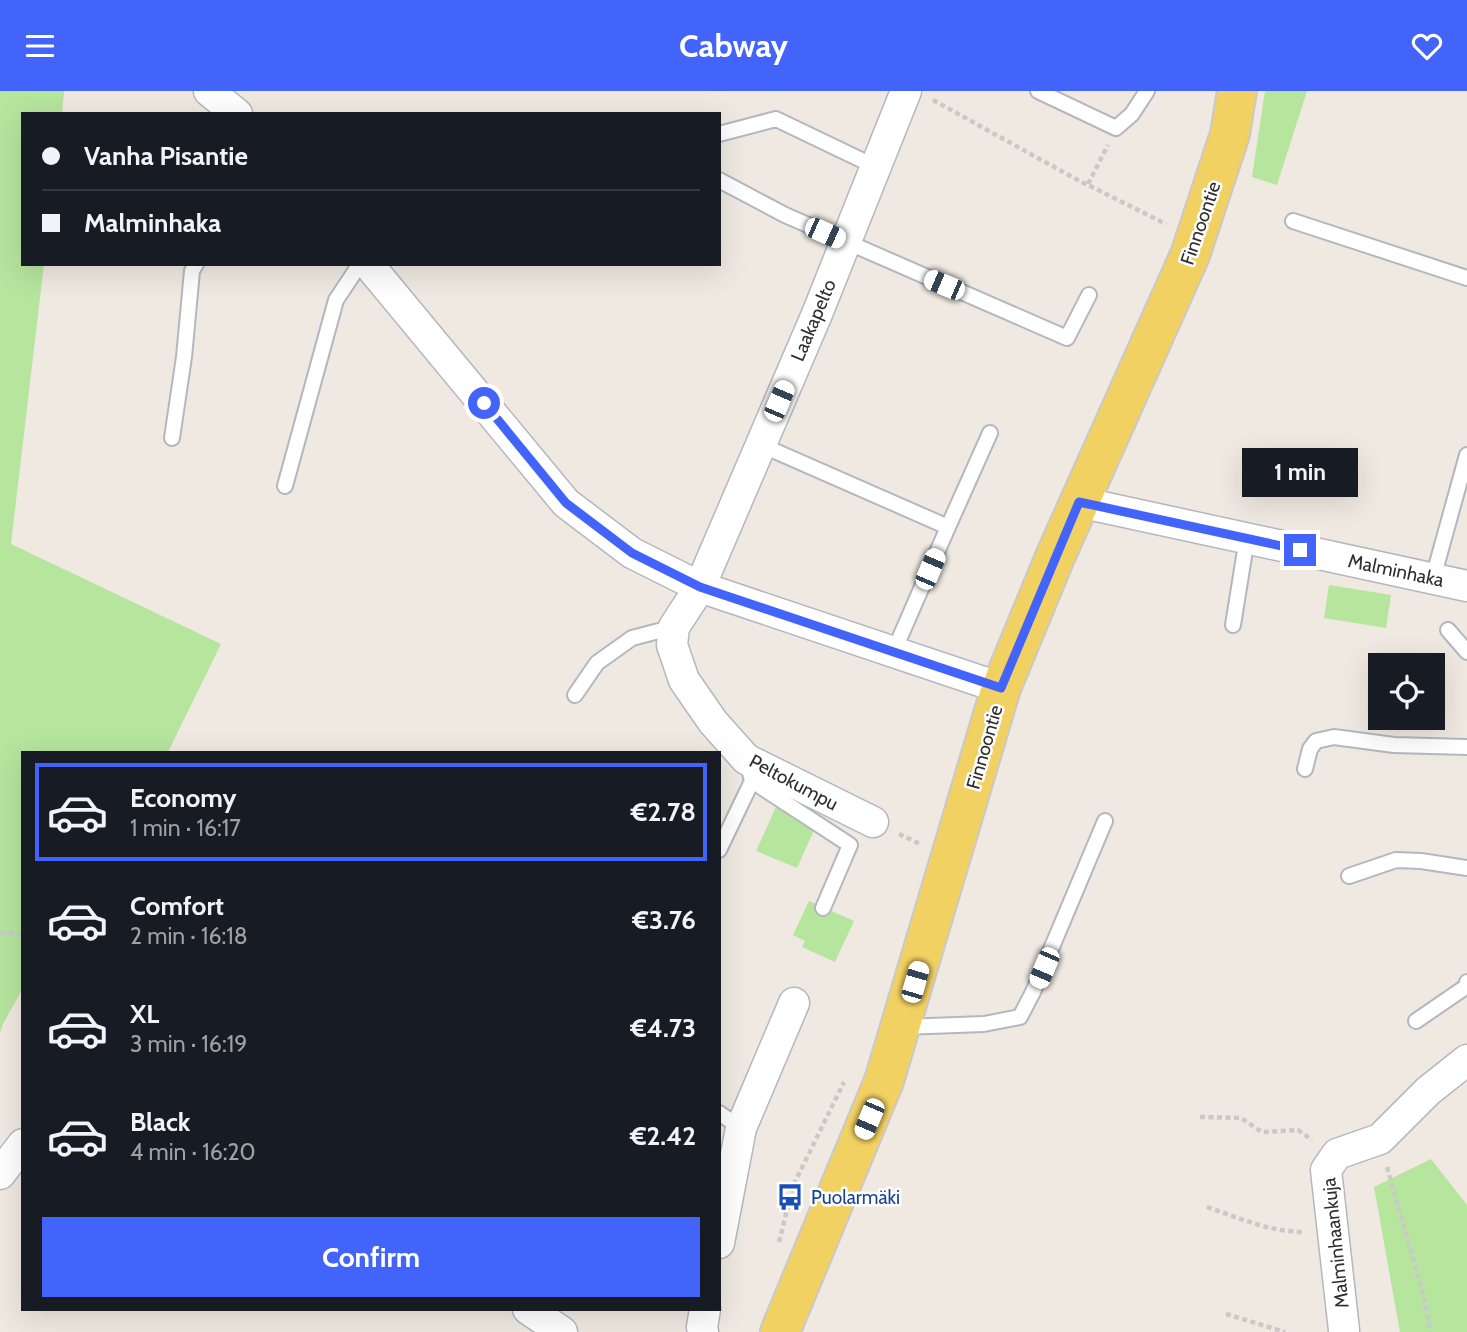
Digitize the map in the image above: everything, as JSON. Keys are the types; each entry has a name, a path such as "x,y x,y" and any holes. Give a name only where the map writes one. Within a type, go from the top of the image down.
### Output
{"main road":[{"name":"Finnoontie","path":"780,1332 884,1081 1001,688 1079,502 1190,255 1230,134 1237,91"}],"street":[{"name":"Laakapelto","path":"700,587 876,167 919,95"},
{"path":"370,266 566,503 632,553 700,587 1001,688"},
{"name":"Malminhaka","path":"1079,502 1467,586"},
{"path":"674,627 700,587"},
{"name":"Peltokumpu","path":"674,627 672,645 684,680 749,770 873,822"},
{"path":"721,1221 730,1121 794,1003"},
{"name":"Malminhaankuja","path":"1344,1330 1326,1170 1337,1154 1380,1139 1428,1091 1467,1060"},
{"path":"0,1174 21,1146"},
{"path":"531,1311 562,1332"},
{"path":"703,1332 705,1311"}],"lane":[{"path":"1038,91 1116,128 1132,114 1147,91"},
{"path":"721,133 776,119 876,167"},
{"path":"721,181 785,215 1067,338 1089,295"},
{"path":"1293,221 1467,278"},
{"path":"172,438 184,357 192,271 195,266"},
{"path":"285,486 336,300 359,266"},
{"path":"894,651 990,433"},
{"path":"761,445 948,527"},
{"path":"1433,578 1467,455"},
{"path":"1233,625 1247,538"},
{"path":"575,695 597,663 632,638 674,627"},
{"path":"1448,630 1467,652"},
{"path":"1305,769 1310,749 1316,741 1335,737 1394,745 1467,747"},
{"path":"721,845 749,770 850,845 823,908"},
{"path":"901,1027 984,1024 1020,1017 1105,821"},
{"path":"1349,876 1396,860 1467,868"},
{"path":"1416,1021 1467,986 1467,982"}],"path":[{"path":"919,95 1170,226"},
{"path":"1088,184 1116,128"},
{"path":"0,933 21,934"},
{"path":"1200,1118 1241,1118 1262,1132 1298,1131"},
{"path":"1380,1139 1424,1297 1430,1332"},
{"path":"1207,1207 1286,1232"},
{"path":"1226,1314 1285,1332"}],"green space":[{"path":"0,91 64,91 62,112 21,112 21,266 44,266 11,544 221,644 168,751 21,751 21,992 0,1033"},
{"path":"1265,91 1307,91 1277,185 1252,177"},
{"path":"1329,585 1391,595 1386,628 1324,618"},
{"path":"777,805 814,830 797,868 756,851"},
{"path":"809,901 854,921 835,962 802,947 805,941 793,935"},
{"path":"1431,1159 1467,1205 1467,1332 1400,1332 1374,1187"}],"place":[{"name":"Puolarmäki","path":"790,1197"}],"route":[{"path":"484,403 566,503 632,553 700,587 1001,688 1079,502 1300,550"}]}
